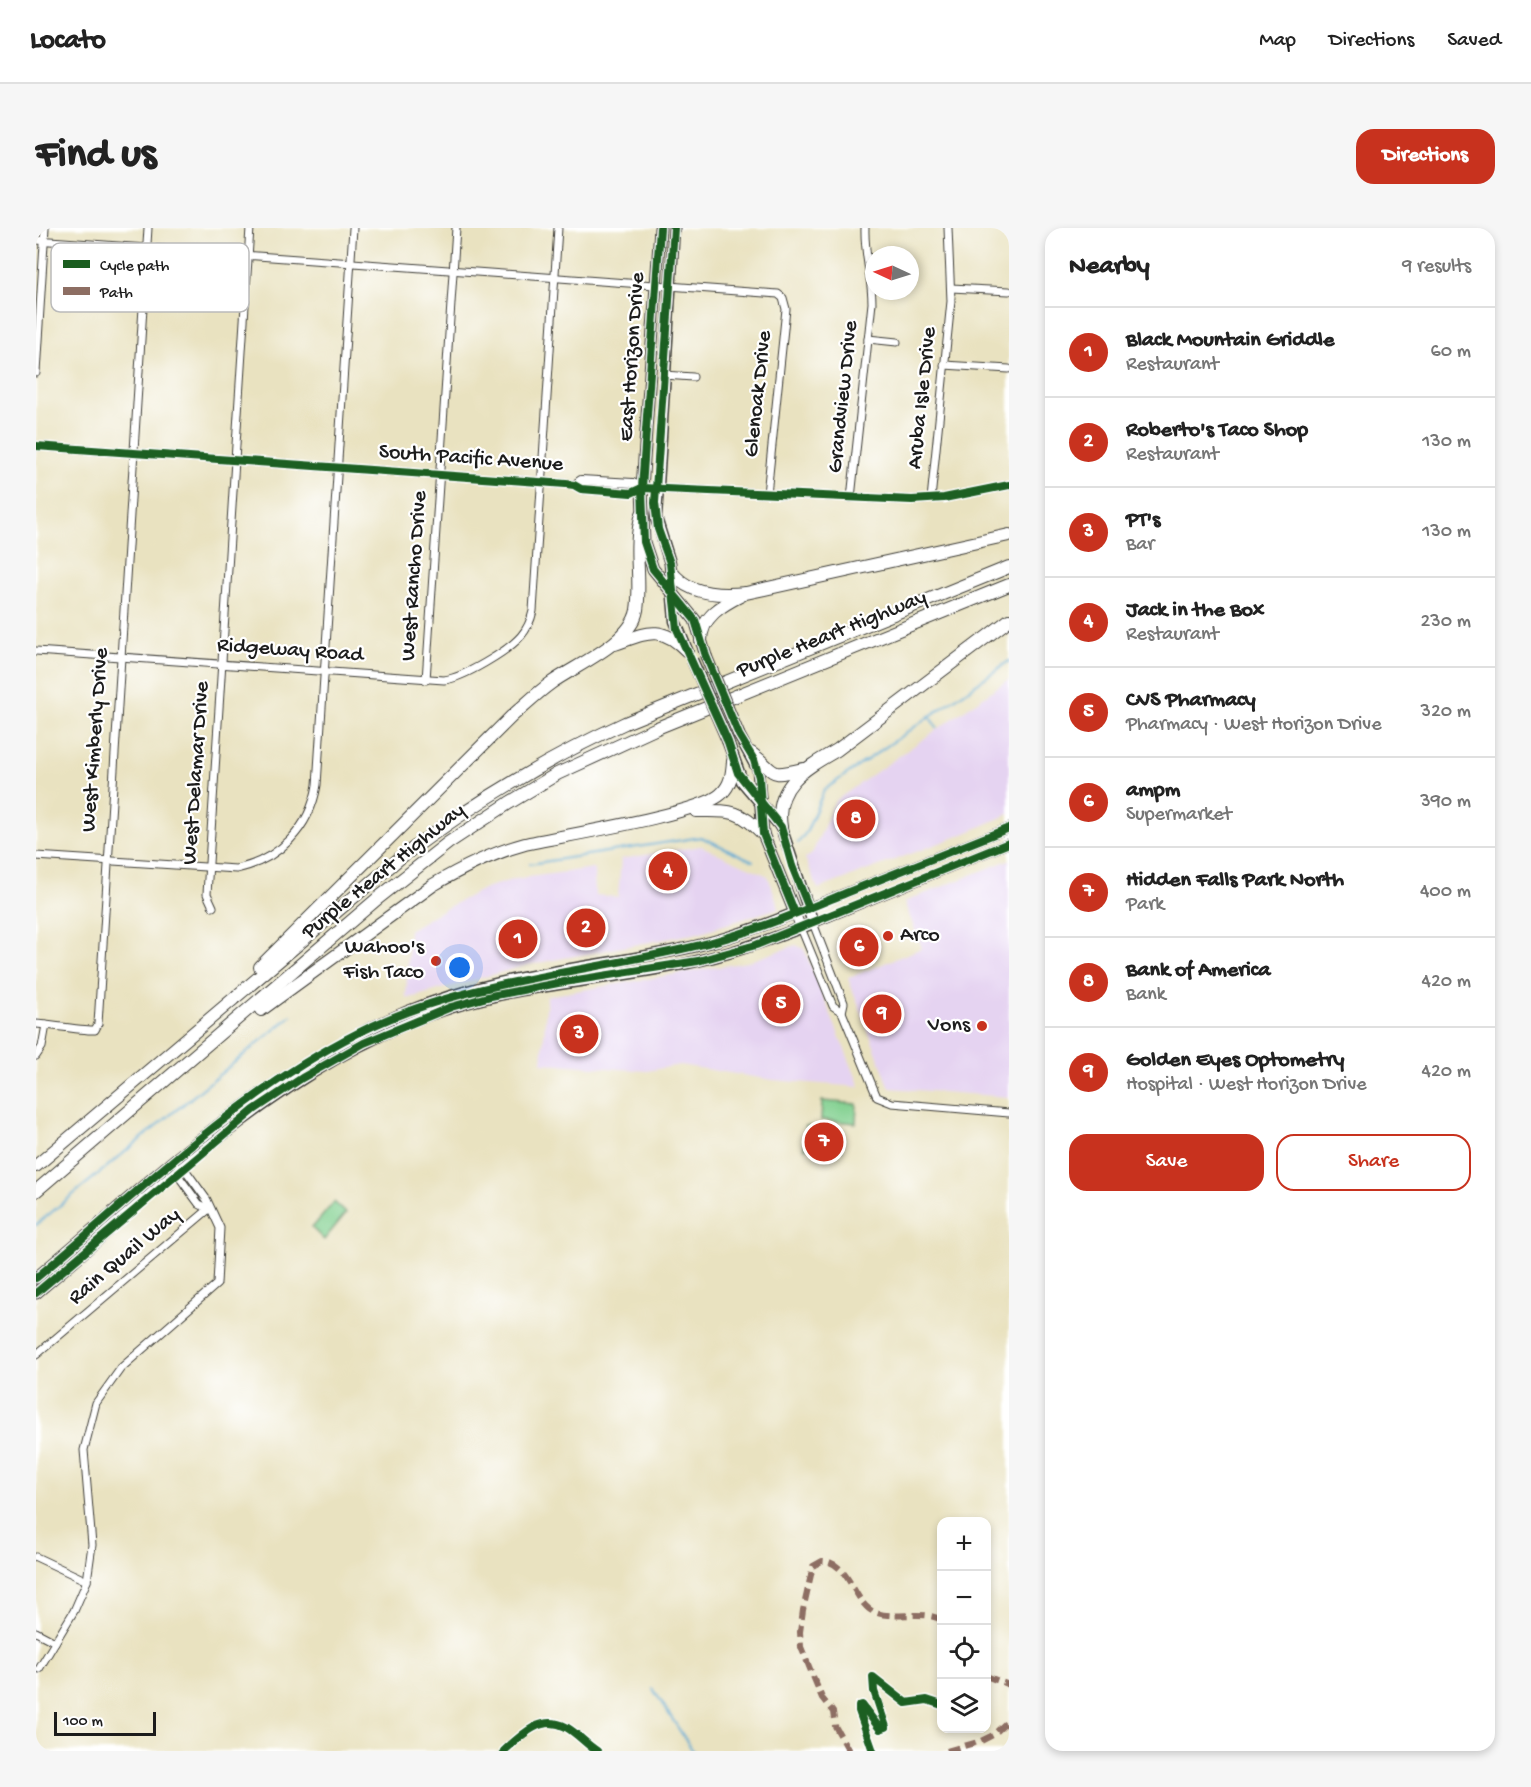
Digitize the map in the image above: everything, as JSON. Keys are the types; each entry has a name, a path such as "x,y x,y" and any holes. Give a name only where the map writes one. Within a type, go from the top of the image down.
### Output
{"highway":[{"path":"179,1045 341,889 513,716 549,685 608,647 628,630 636,612 636,535 642,514"},
{"path":"671,571 682,583 697,590 721,594 746,593 1009,535"},
{"name":"Purple Heart Highway","path":"36,1166 400,858 459,814 512,781 580,744 625,723 1009,567"},
{"name":"Purple Heart Highway","path":"36,1191 416,867 481,820 557,774 657,728 1009,585"},
{"path":"701,641 705,621 723,605 746,593"},
{"path":"751,753 774,774 783,775 806,768 837,750 1009,620"},
{"path":"608,647 655,632 672,638 689,655"},
{"path":"679,812 720,795 731,778 733,761"},
{"path":"781,827 780,811 785,790 806,768"},
{"path":"213,1042 433,885 461,869 504,850 679,812 716,809 735,812 747,818 763,834"}],"main road":[{"name":"East Horizon Drive","path":"660,228 642,489 642,514 648,559 658,575 695,620 706,656 739,735 751,753 758,770 763,834 795,913"},
{"name":"East Horizon Drive","path":"674,228 656,489 656,524 671,571 675,621 689,655 728,742 742,781 781,827"},
{"path":"781,827 792,866 813,923"},
{"path":"36,1293 254,1110 313,1065 383,1022 436,1001 716,941 808,908 1009,828"},
{"path":"981,840 987,851"},
{"path":"36,1278 219,1124 274,1081 411,1022 519,985 625,973 698,961 801,928 1009,843"},
{"path":"795,913 801,928"},
{"path":"623,960 625,973"},
{"path":"411,1022 412,1015 431,1007 436,1001"},
{"path":"180,1171 178,1165 213,1135 219,1124"}],"street":[{"path":"36,373 45,228"},
{"name":"West Kimberly Drive","path":"147,243 148,228"},
{"name":"West Delamar Drive","path":"249,243 250,228"},
{"path":"36,856 209,868 247,867 267,858 285,844 305,821 313,803 324,672 353,228"},
{"name":"West Rancho Drive","path":"426,680 456,228"},
{"path":"541,482 558,228"},
{"name":"Grandview Drive","path":"851,498 872,288 864,250 865,228"},
{"name":"Aruba Isle Drive","path":"931,500 951,288 948,228"},
{"path":"36,240 74,243"},
{"path":"249,256 670,286"},
{"name":"Glenoak Drive","path":"670,286 772,293 783,298 786,309 767,494"},
{"path":"951,288 1009,291"},
{"name":"West Kimberly Drive","path":"46,1025 95,1030 98,1024 119,657 143,312"},
{"name":"West Delamar Drive","path":"213,907 207,894 245,312"},
{"path":"868,339 897,342"},
{"path":"944,365 1009,369"},
{"path":"664,375 693,376"},
{"name":"South Pacific Avenue","path":"36,446 574,485 581,480 633,483 642,489 851,498 931,500 1009,485"},
{"name":"Ridgeway Road","path":"36,651 449,680 465,673 516,641 526,629 533,611 541,482"},
{"path":"813,923 844,1003 842,1012 872,1089 883,1101 1009,1113"},
{"path":"801,928 833,1006 842,1012"},
{"path":"36,1024 46,1025 42,1047 36,1056"},
{"path":"39,1669 74,1611 87,1581 92,1545 84,1472 84,1450 88,1427 96,1403 121,1368 217,1284 220,1228 209,1209 207,1200 180,1171"},
{"name":"Rain Quail Way","path":"36,1355 209,1209"},
{"path":"36,1557 87,1581"},
{"path":"36,1632 55,1642"}],"shaded area":[{"path":"1009,679 1009,814 966,833 818,889 805,858 812,854 835,801"},
{"path":"701,846 768,876 779,908 698,933 527,965 406,999 409,930 485,888 515,879 594,868 595,895 618,897 621,859"},
{"path":"1009,860 1009,1097 890,1088 848,978 922,948 904,902"},
{"path":"796,945 804,949 860,1087 773,1080 680,1065 647,1071 542,1063 547,996 747,962"}],"green space":[{"path":"822,1101 857,1104 856,1123 821,1120"},
{"path":"806,1126 828,1128 828,1134 843,1135 842,1150 804,1148"},
{"path":"334,1202 346,1213 324,1240 312,1228"}],"waterway":[{"path":"798,843 807,831 824,790 1009,661"},
{"path":"929,716 937,728"},
{"path":"530,864 701,837 753,861"},
{"path":"36,1225 291,1016"},
{"path":"653,1689 693,1751"}],"marked path":[{"path":"849,1751 835,1726 833,1712 822,1698 801,1647 800,1632 803,1610 813,1566 822,1561 838,1567 863,1603 877,1613 924,1615 937,1618"},
{"path":"991,1678 1009,1685"},
{"path":"947,1751 981,1741 993,1735 1009,1720"}],"cycle path":[{"path":"660,228 642,488 644,542 653,569 695,620 706,656 739,735 754,760 759,777 763,834 795,913"},
{"path":"674,228 655,503 658,529 670,563 677,629 728,742 738,773 781,827 792,866 809,908"},
{"path":"36,446 566,484 581,489 631,493 642,488 912,500 944,498 1009,485"},
{"path":"36,1278 190,1146 230,1115 271,1085 358,1033 400,1014 488,988 667,953 746,932 1009,828"},
{"path":"36,1293 254,1110 302,1078 364,1043 451,1007 491,996 698,961 756,945 1009,843"},
{"path":"873,1751 859,1711 859,1706 862,1705 880,1729 886,1727 874,1691 873,1677 906,1703 927,1700 937,1703"},
{"path":"504,1751 532,1728 549,1723 566,1727 597,1751"}],"place":[{"name":"Bank of America","path":"856,819"},
{"name":"Jack in the Box","path":"668,871"},
{"name":"Roberto's Taco Shop","path":"586,928"},
{"name":"Arco","path":"888,936"},
{"name":"Black Mountain Griddle","path":"518,939"},
{"name":"ampm","path":"859,947"},
{"name":"Wahoo's Fish Taco","path":"436,961"},
{"name":"CVS Pharmacy","path":"781,1004"},
{"name":"Golden Eyes Optometry","path":"882,1014"},
{"name":"Vons","path":"982,1026"},
{"name":"PT's","path":"579,1034"},
{"name":"Hidden Falls Park North","path":"824,1142"}]}
